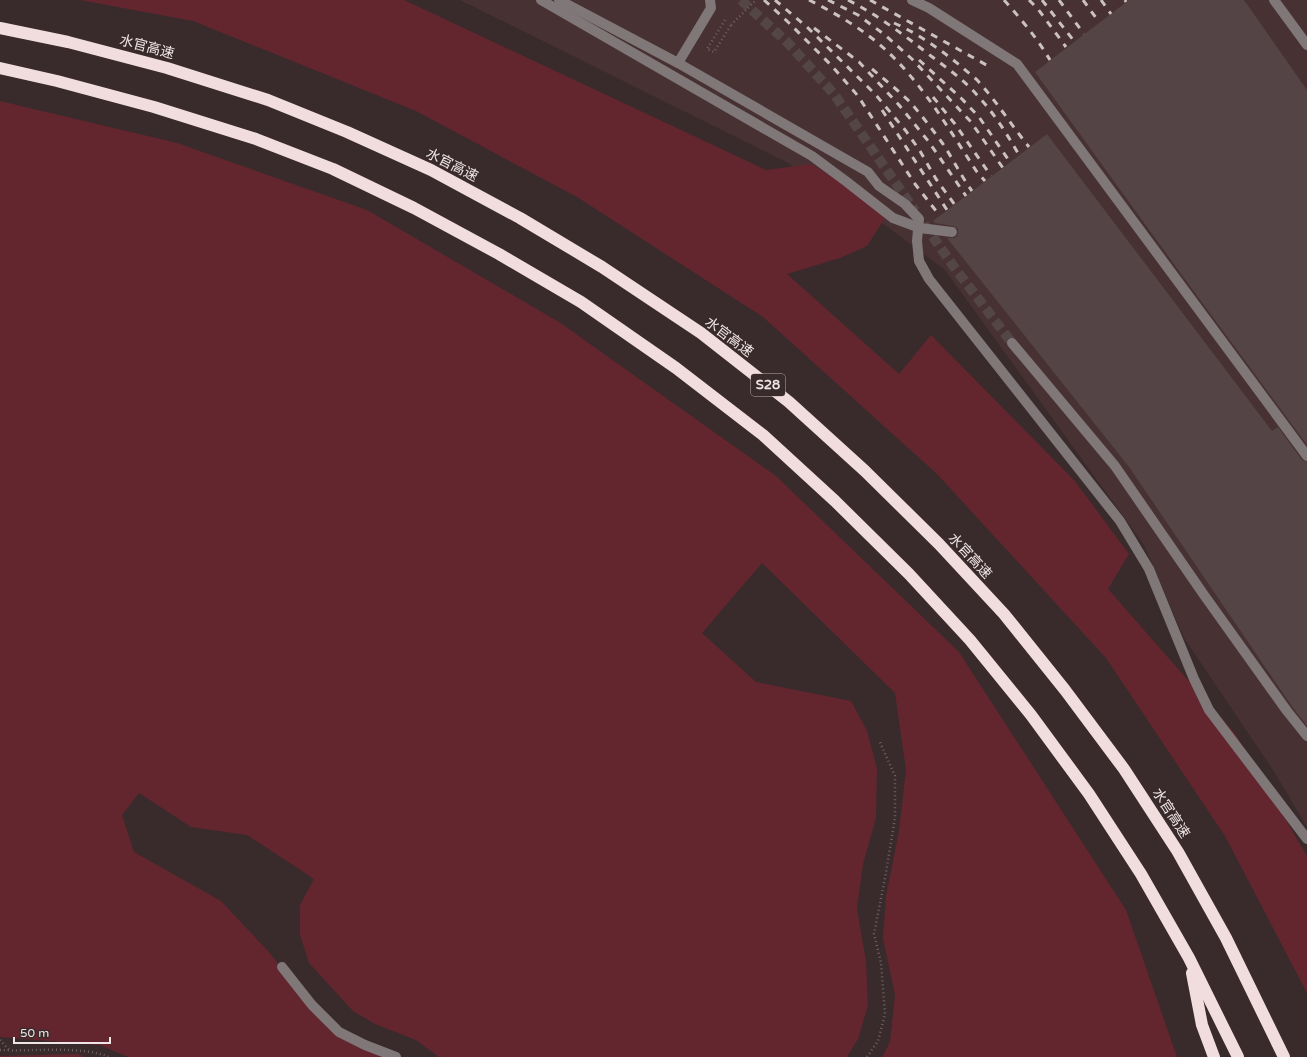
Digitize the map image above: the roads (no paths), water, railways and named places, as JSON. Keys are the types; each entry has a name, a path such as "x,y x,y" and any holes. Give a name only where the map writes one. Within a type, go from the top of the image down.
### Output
{"highway":[{"name":"水官高速","path":"0,28 68,42 167,68 268,100 347,132 431,170 520,218 602,267 701,333 789,402 865,471 939,544 1004,614 1065,690 1124,768 1178,852 1226,938 1284,1057"},
{"path":"0,68 57,81 154,107 256,139 333,169 414,208 506,258 581,302 676,368 763,435 835,501 908,574 970,640 1031,715 1089,794 1141,874 1189,958 1238,1057"},
{"path":"1189,958 1202,1025 1214,1057"}],"lane":[{"path":"541,0 812,156 893,218 920,228 952,232"},
{"path":"559,0 678,63 868,172 880,186 905,204 919,219 917,242 919,261 929,279 1120,521 1149,569 1194,679 1209,710 1307,839"},
{"path":"678,63 710,8 710,0"},
{"path":"912,0 929,8 1017,64 1307,456"},
{"path":"1274,0 1307,45"},
{"path":"1012,343 1115,466 1204,595 1307,736"},
{"path":"282,967 312,1005 339,1032 365,1045 396,1057"}],"tunnel":[{"path":"741,0 788,43 834,94 915,211"},
{"path":"924,224 954,267 1012,343"}],"railway":[{"path":"764,0 831,65 858,96 915,184 940,216"},
{"path":"775,0 807,27 875,94 906,131 920,151 936,179 955,205"},
{"path":"809,0 861,30 879,44 901,65 925,94 977,172 985,181"},
{"path":"828,0 858,15 885,35 912,59 971,122 1003,168"},
{"path":"848,0 891,26 967,84 995,116 1019,155"},
{"path":"870,0 990,67"},
{"path":"1004,0 1017,14 1040,44 1050,60"},
{"path":"1029,0 1038,9 1066,47"},
{"path":"1042,0 1074,41"},
{"path":"1059,0 1084,34"},
{"path":"1083,0 1099,22"},
{"path":"1101,0 1111,14"},
{"path":"894,23 930,43 976,79 992,97 1029,147"},
{"path":"814,28 859,62 899,105 929,142 966,196"},
{"path":"919,60 962,99 979,117 1010,162"},
{"path":"872,69 911,103 943,144 972,191"},
{"path":"933,97 955,124 991,176"},
{"path":"882,110 947,210"}]}
